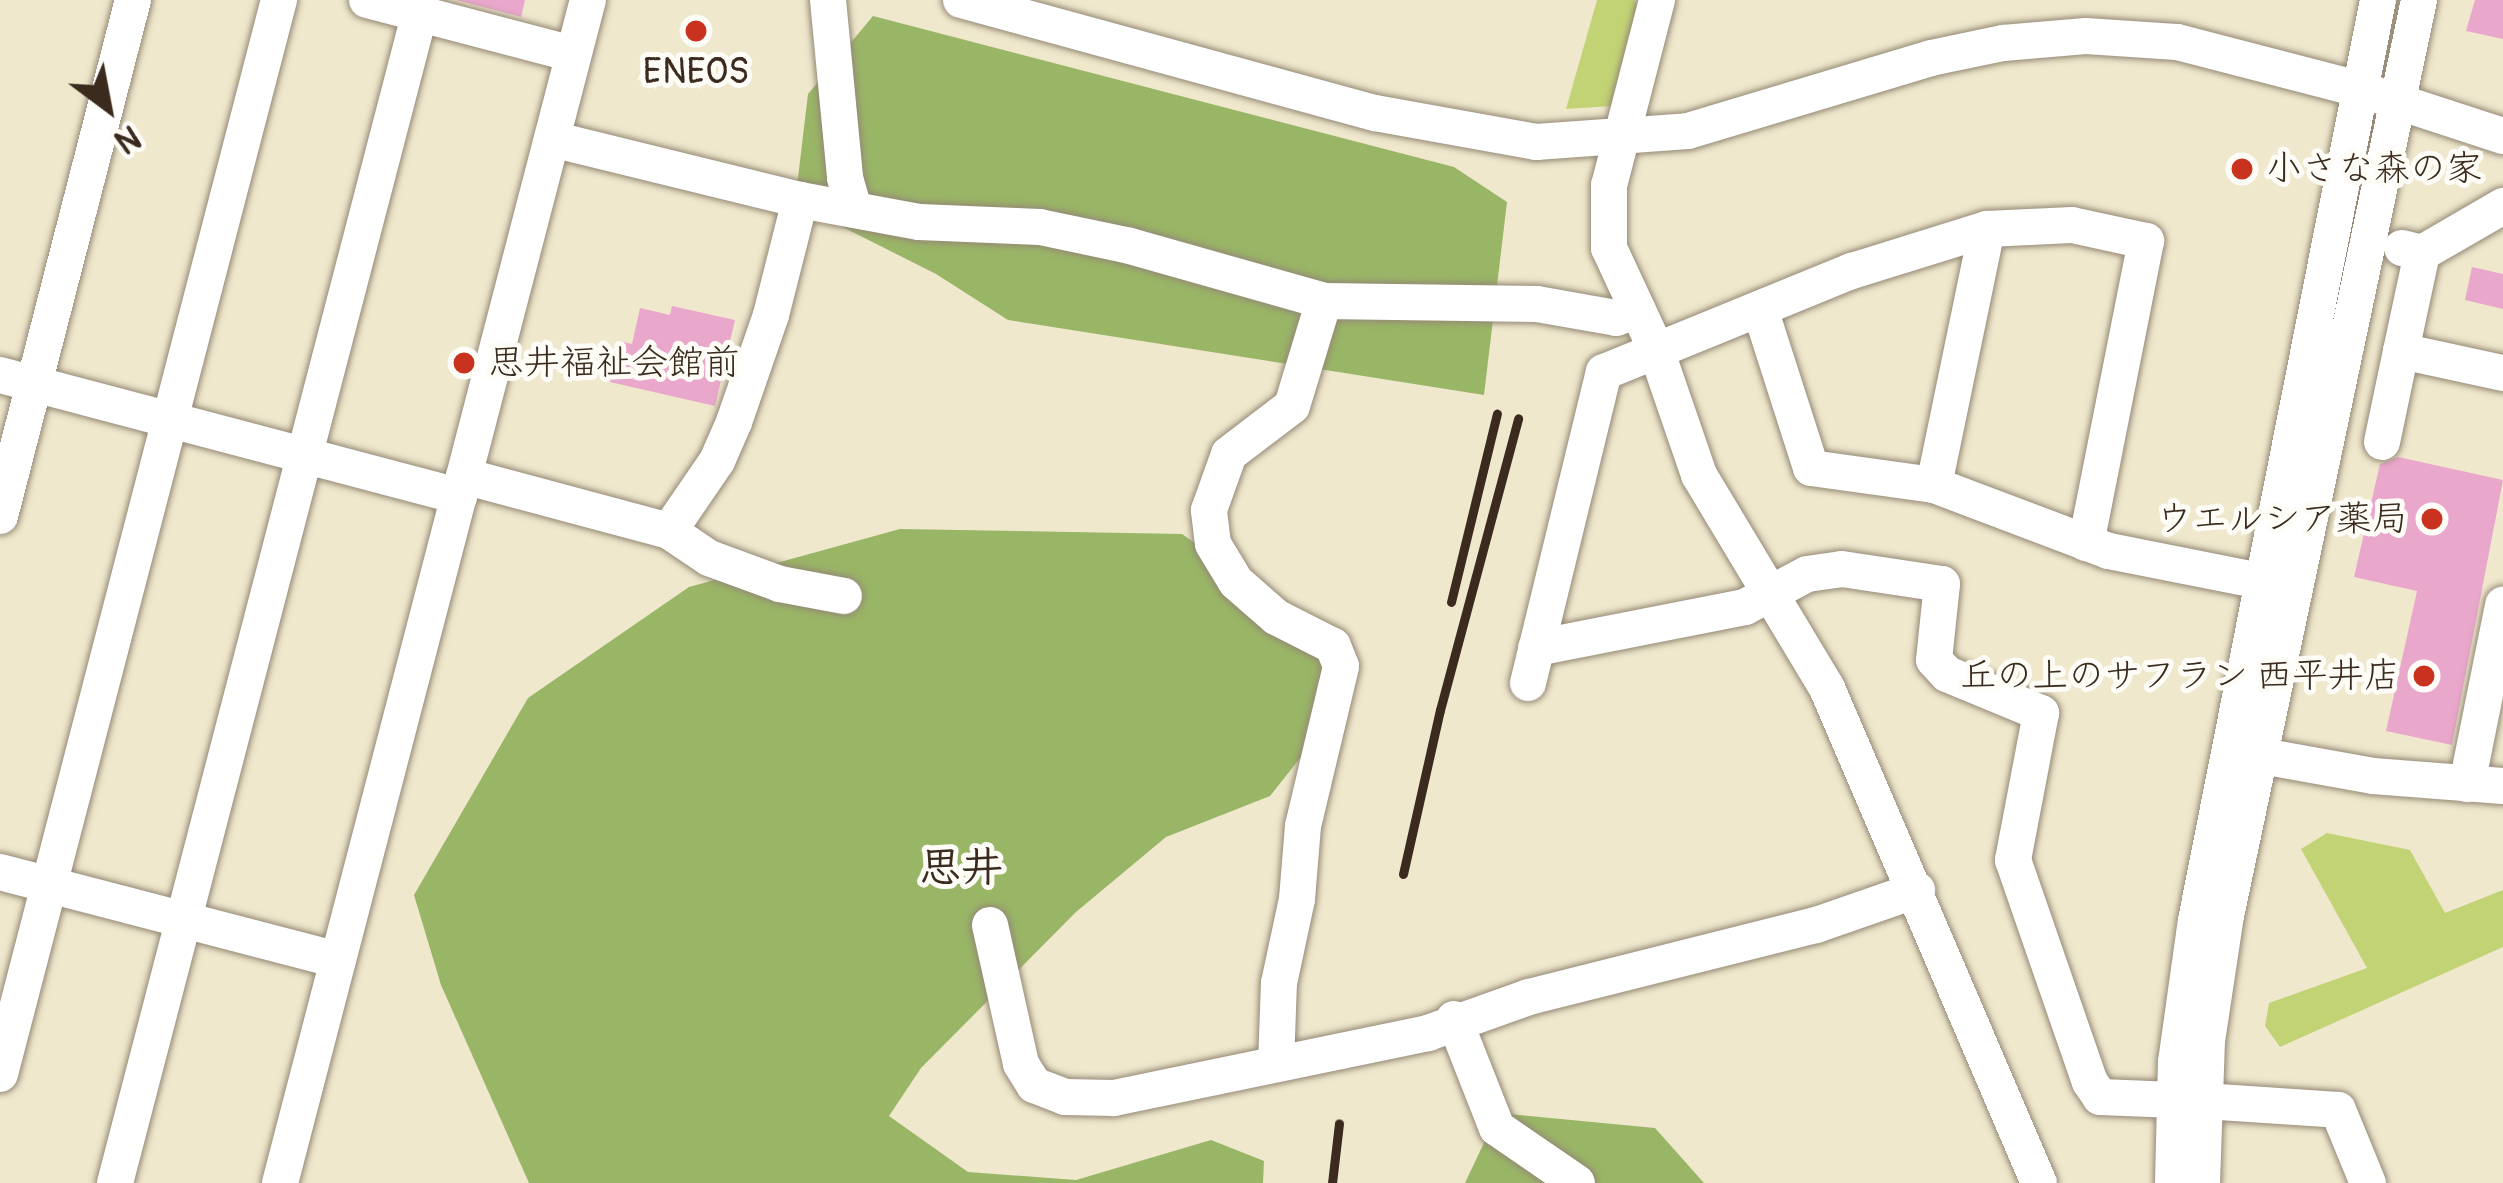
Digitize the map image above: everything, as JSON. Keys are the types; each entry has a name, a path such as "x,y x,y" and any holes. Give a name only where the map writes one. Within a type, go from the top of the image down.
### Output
{"street":[{"path":"0,517 17,380 134,0"},
{"path":"0,1074 280,0"},
{"path":"367,0 573,55"},
{"path":"280,1183 588,0"},
{"path":"828,0 845,178 854,210"},
{"path":"961,0 1013,7 1445,129 1536,142 1688,131 1931,58 2003,43 2086,37 2177,42 2359,89 2503,136"},
{"path":"1657,0 1609,185 1609,248 1655,347 1699,475 1827,688 2039,1183"},
{"path":"2201,1183 2189,1101 2196,920 2378,0"},
{"path":"2173,1183 2419,0"},
{"path":"116,1183 420,12"},
{"path":"552,139 800,200 919,222 1040,226 1130,246 1324,301 1537,304 1616,318 1638,310"},
{"path":"669,531 717,461 734,422 771,315 800,200"},
{"path":"2370,241 2422,253 2486,230 2503,206"},
{"path":"2086,543 2146,241 2072,225 1988,230 1935,241 1655,347 1604,372 1532,665 1745,607 1807,574 1842,569 1942,584 1934,660 1947,674 2041,713 2013,860 2090,1082 2100,1096 2338,1109 2368,1183"},
{"path":"1934,485 1988,230"},
{"path":"2382,442 2422,253"},
{"path":"1276,1064 1279,982 1298,899 1303,826 1341,665 1333,646 1276,617 1236,582 1213,544 1209,510 1229,454 1292,406 1324,301"},
{"path":"1760,309 1811,468 1934,485 2086,543 2266,582"},
{"path":"2402,351 2503,373"},
{"path":"17,380 304,455 669,531 709,558 780,584 844,596"},
{"path":"2262,756 2373,776 2485,785 2503,605"},
{"path":"0,872 338,960"},
{"path":"990,925 1021,1064 1034,1084 1046,1092 1114,1098 1428,1033 1454,1019 1816,925 1917,890"},
{"path":"1454,1019 1497,1128 1577,1183"}],"green space":[{"path":"1597,0 1634,0 1642,10 1612,106 1566,109"},
{"path":"873,16 1454,167 1507,202 1484,395 1008,320 936,274 795,203 808,94"},
{"path":"900,529 1182,534 1290,609 1344,703 1270,796 1166,837 1076,912 921,1068 889,1116 968,1172 1076,1180 1211,1140 1264,1161 1263,1183 529,1183 441,985 414,895 528,698 689,587"},
{"path":"2327,833 2410,850 2445,913 2503,890 2503,947 2280,1047 2265,1026 2269,1003 2367,968 2301,849"},
{"path":"1498,1113 1655,1128 1704,1183 1465,1183"}],"building":[{"path":"456,0 525,0 521,17"},
{"path":"2475,0 2503,0 2503,39 2466,31"},
{"path":"2472,267 2503,274 2503,309 2465,300"},
{"path":"672,306 735,320 715,406 610,382 619,341 632,344 640,308 670,315"},
{"path":"2398,457 2503,480 2452,745 2386,731 2417,591 2354,577 2380,464"}],"railway":[{"path":"1451,602 1497,414"},
{"path":"1403,874 1440,710 1518,418"},
{"path":"1332,1183 1339,1123"}],"place":[{"name":"ENEOS","path":"696,31"},
{"name":"小さな森の家","path":"2242,169"},
{"name":"思井福祉会館前","path":"464,363"},
{"name":"ウエルシア薬局","path":"2432,519"},
{"name":"丘の上のサフラン 西平井店","path":"2424,676"}],"district":[{"name":"思井","path":"961,868"}]}
